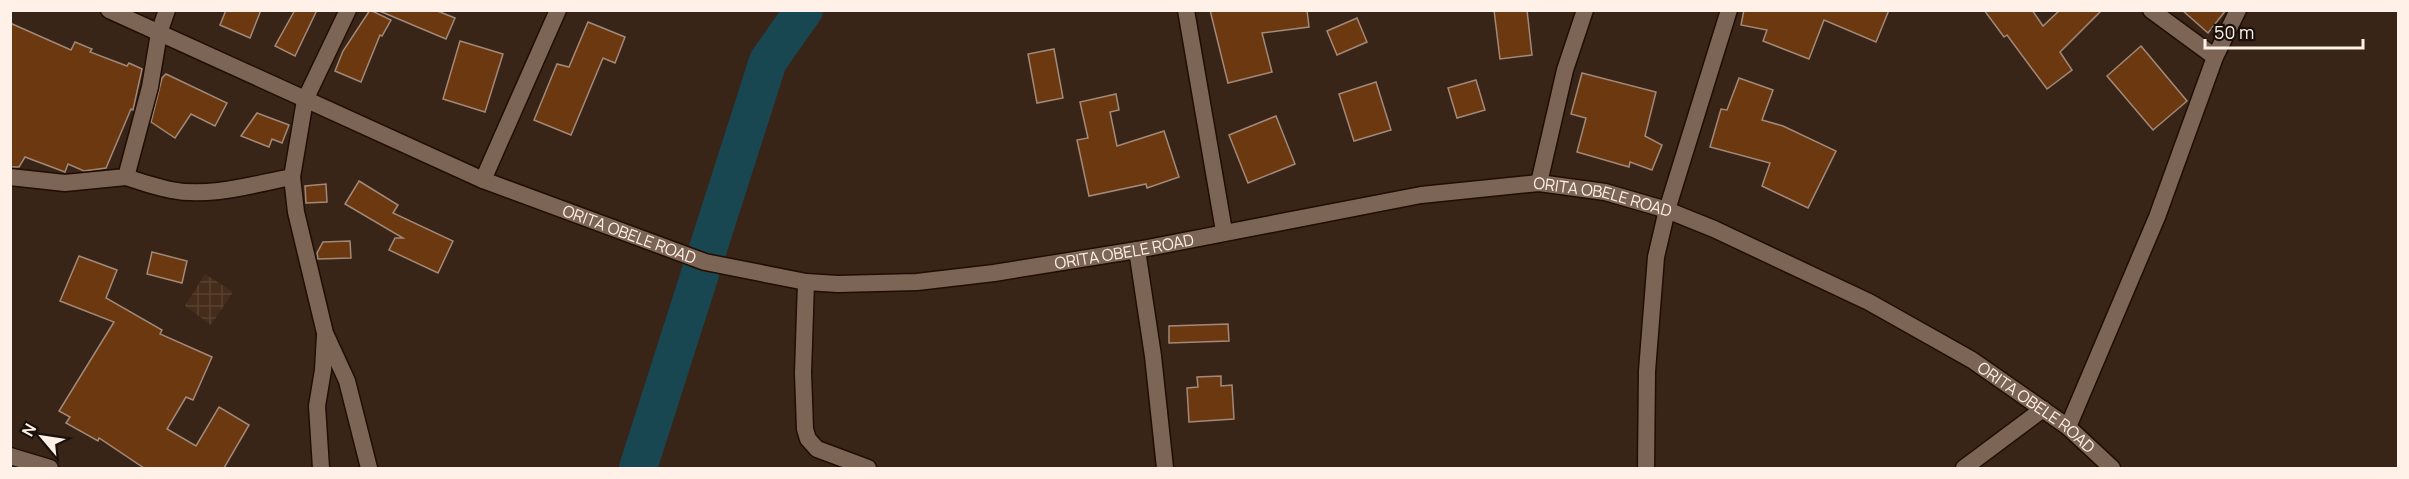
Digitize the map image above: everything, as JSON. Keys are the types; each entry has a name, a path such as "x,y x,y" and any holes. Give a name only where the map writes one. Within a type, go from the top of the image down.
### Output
{"street":[{"name":"ORITA OBELE ROAD","path":"109,10 483,180 705,262 806,282 838,284 917,282 994,273 1137,250 1224,231 1421,195 1539,183 1605,192 1667,210 1771,255 1869,302 1972,360 2068,427 2112,468"},
{"path":"126,177 150,87 159,33 167,10"},
{"path":"348,10 305,100 292,177 296,212 325,333 347,381 369,468"},
{"path":"483,180 558,10"},
{"path":"1186,10 1224,231"},
{"path":"1539,183 1565,70 1585,10"},
{"path":"1646,468 1645,408 1651,298 1656,257 1667,210 1729,10"},
{"path":"2151,10 2215,57"},
{"path":"2068,427 2157,217 2215,57 2238,10"},
{"path":"10,177 65,183 126,177 172,190 194,192 224,190 292,177"},
{"path":"1137,250 1153,356 1165,468"},
{"path":"806,282 803,373 805,429 808,439 817,449 868,468"},
{"path":"321,468 317,406 323,370 325,333"},
{"path":"1964,468 2043,409"},
{"path":"10,456 51,468"}],"shaded area":[{"path":"205,274 233,292 211,325 185,306"}],"building":[{"path":"226,10 261,10 250,38 220,25"},
{"path":"295,10 317,10 295,56 275,46"},
{"path":"370,10 391,20 382,36 380,35 361,82 335,71 343,51"},
{"path":"377,10 435,10 455,18 446,39"},
{"path":"1210,10 1307,10 1309,27 1262,33 1272,72 1228,83"},
{"path":"1494,10 1527,10 1532,55 1500,59"},
{"path":"1744,10 1889,10 1876,42 1824,20 1809,59 1763,41 1767,30 1741,25"},
{"path":"1984,10 2032,10 2043,26 2060,10 2102,10 2060,52 2072,70 2047,89 2007,35 2004,37"},
{"path":"2182,10 2226,10 2208,33"},
{"path":"1357,18 1367,42 1337,55 1327,31"},
{"path":"588,22 625,37 615,63 603,58 571,135 534,120 557,64 569,67"},
{"path":"10,23 71,50 75,42 92,49 90,52 127,66 129,63 142,69 133,110 131,109 106,168 84,171 68,164 65,172 25,157 19,167 10,167"},
{"path":"460,41 503,54 485,112 443,99"},
{"path":"2141,46 2187,101 2153,130 2107,76"},
{"path":"1054,49 1063,98 1037,103 1028,54"},
{"path":"1582,73 1656,92 1645,136 1662,145 1652,170 1630,162 1629,167 1577,152 1586,118 1571,114"},
{"path":"166,74 227,103 215,126 191,114 175,138 151,122 162,78"},
{"path":"1739,78 1773,90 1762,120 1783,126 1836,151 1808,208 1762,186 1770,163 1710,147 1721,109 1727,110"},
{"path":"1476,80 1485,110 1457,118 1448,88"},
{"path":"1376,82 1391,130 1354,141 1339,94"},
{"path":"1116,94 1119,110 1110,112 1117,146 1164,131 1179,177 1147,188 1146,184 1089,196 1077,140 1088,138 1080,102"},
{"path":"257,113 289,125 282,143 272,139 269,147 241,136"},
{"path":"1276,116 1295,164 1248,183 1229,135"},
{"path":"359,181 398,205 393,213 453,241 438,273 389,250 395,238 403,238 345,204"},
{"path":"326,184 327,202 306,203 305,186"},
{"path":"350,241 351,258 318,259 317,253 323,242"},
{"path":"152,252 187,261 182,283 147,274"},
{"path":"79,256 117,270 106,298 162,330 160,334 212,357 193,400 186,397 167,429 196,446 219,407 249,425 224,468 144,468 99,438 98,441 66,423 70,417 59,411 114,322 60,301"},
{"path":"1228,324 1229,341 1169,343 1169,326"},
{"path":"1221,376 1221,386 1232,385 1234,419 1189,422 1187,388 1198,387 1197,377"}],"waterway":[{"path":"638,468 768,61 804,10"}]}
